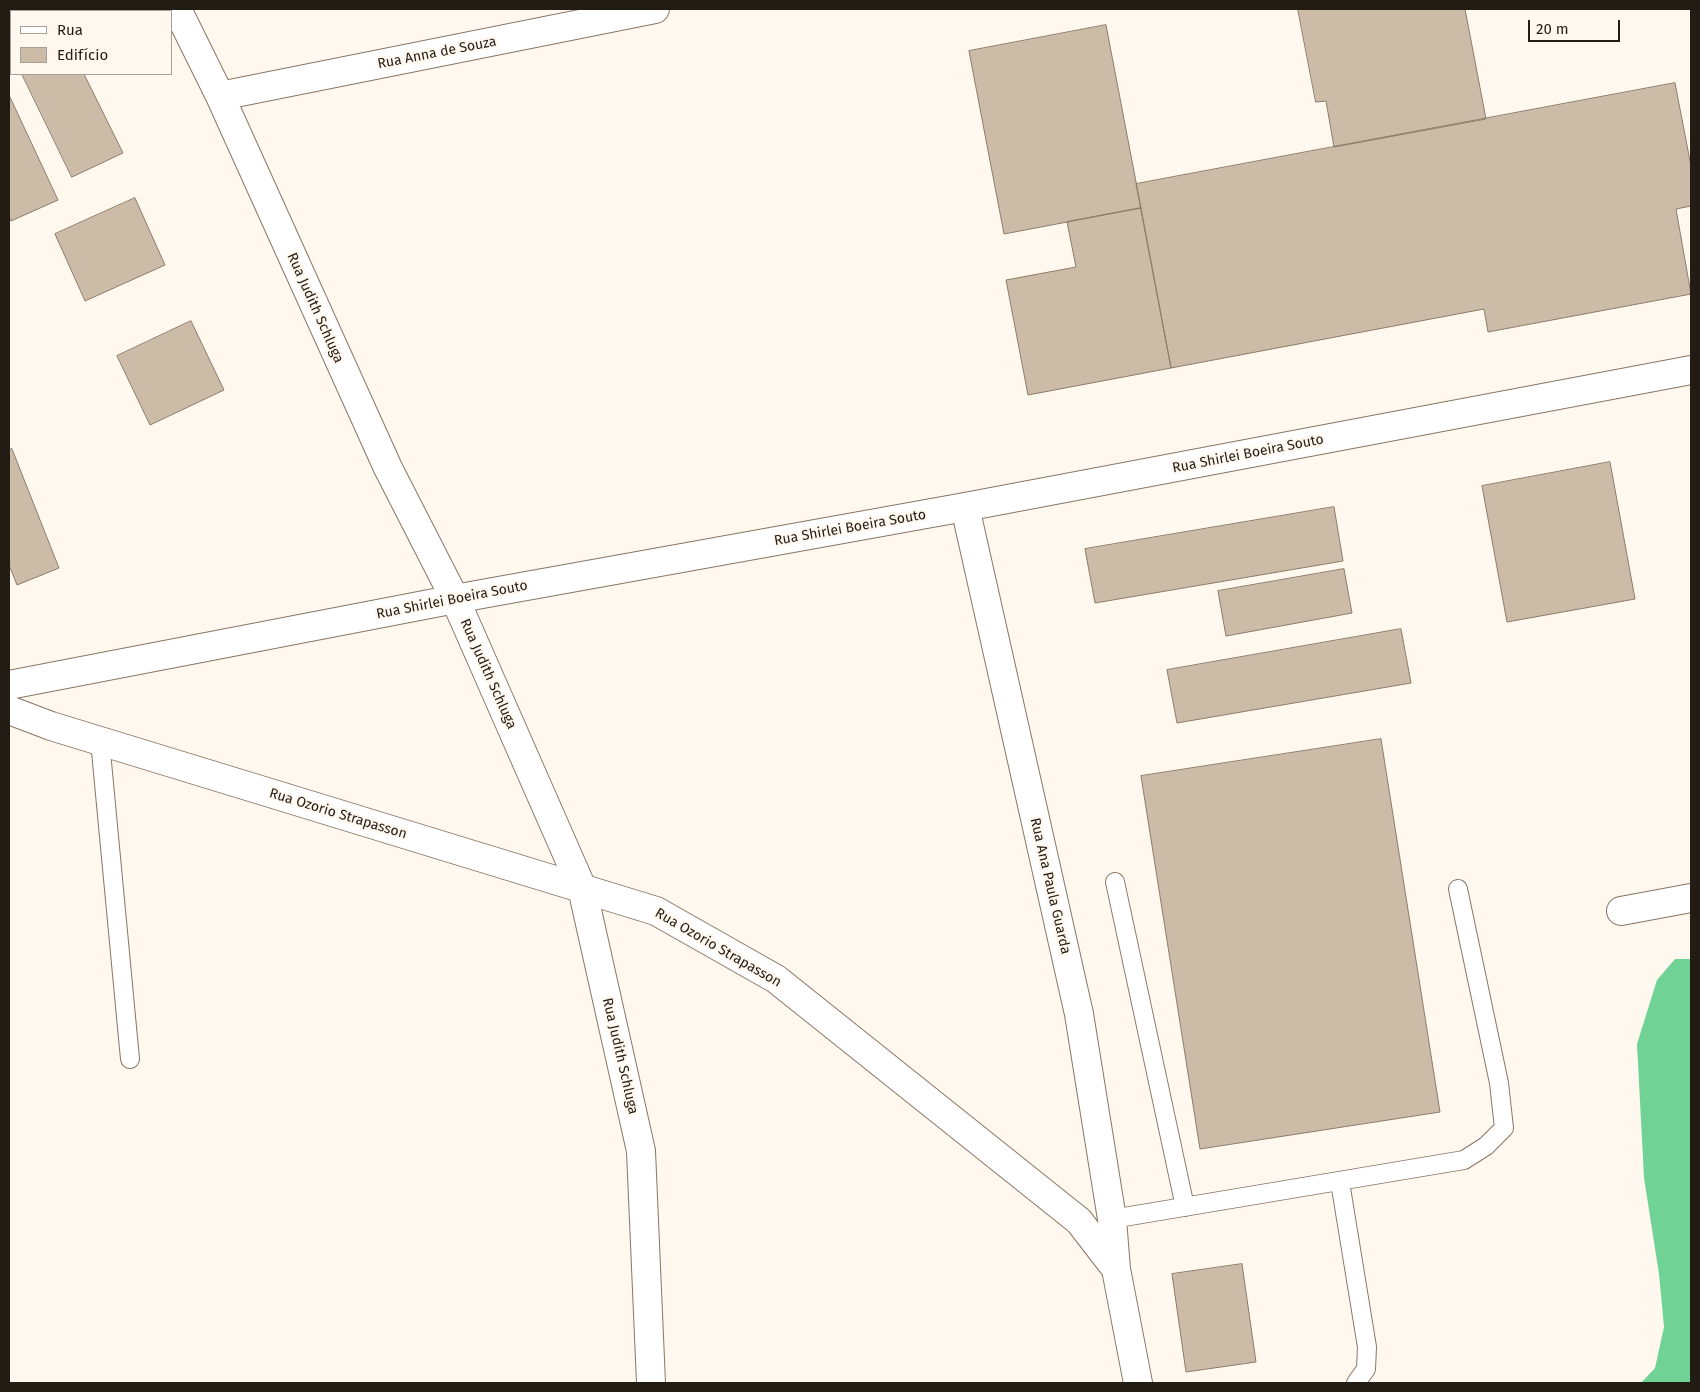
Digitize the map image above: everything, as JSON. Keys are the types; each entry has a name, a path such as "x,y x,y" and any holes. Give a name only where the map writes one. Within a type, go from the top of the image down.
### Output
{"street":[{"name":"Rua Judith Schluga","path":"176,9 220,96 388,468 455,599 582,888 641,1151 651,1383"},
{"name":"Rua Anna de Souza","path":"220,96 655,9"},
{"name":"Rua Shirlei Boeira Souto","path":"9,685 455,599 964,507 1691,370"},
{"name":"Rua Ana Paula Guarda","path":"964,507 1079,1014 1112,1219 1116,1269"},
{"name":"Rua Ozorio Strapasson","path":"9,710 50,726 656,911 776,980 1079,1221 1116,1269 1138,1383"},
{"path":"1622,911 1691,898"}],"lane":[{"path":"100,741 130,1059"},
{"path":"1115,882 1185,1207"},
{"path":"1112,1219 1464,1160 1486,1146 1504,1128 1499,1082 1458,889"},
{"path":"1340,1182 1367,1348 1366,1369 1356,1383"}],"green space":[{"path":"1675,959 1691,959 1691,1383 1641,1383 1655,1368 1664,1327 1659,1274 1644,1178 1637,1044 1657,980"}],"building":[{"path":"9,9 53,9 10,10 10,49"},
{"path":"1298,9 1465,9 1486,119 1334,147 1326,101 1316,102"},
{"path":"1106,25 1141,208 1004,234 969,51"},
{"path":"22,75 84,75 123,153 72,177"},
{"path":"1675,83 1691,166 1691,206 1676,209 1691,294 1488,332 1484,309 1171,368 1136,184"},
{"path":"9,95 58,200 11,221 9,216"},
{"path":"135,198 165,265 85,301 55,234"},
{"path":"1141,208 1171,368 1028,395 1006,280 1076,267 1067,222"},
{"path":"191,321 224,390 150,425 117,356"},
{"path":"12,449 59,568 17,585 9,565 9,450"},
{"path":"1610,462 1635,599 1507,622 1482,486"},
{"path":"1334,507 1343,561 1095,603 1085,549"},
{"path":"1344,569 1352,613 1226,636 1218,591"},
{"path":"1401,629 1411,683 1177,723 1167,670"},
{"path":"1381,739 1440,1112 1200,1149 1141,776"},
{"path":"1242,1264 1256,1362 1186,1372 1172,1274"}]}
